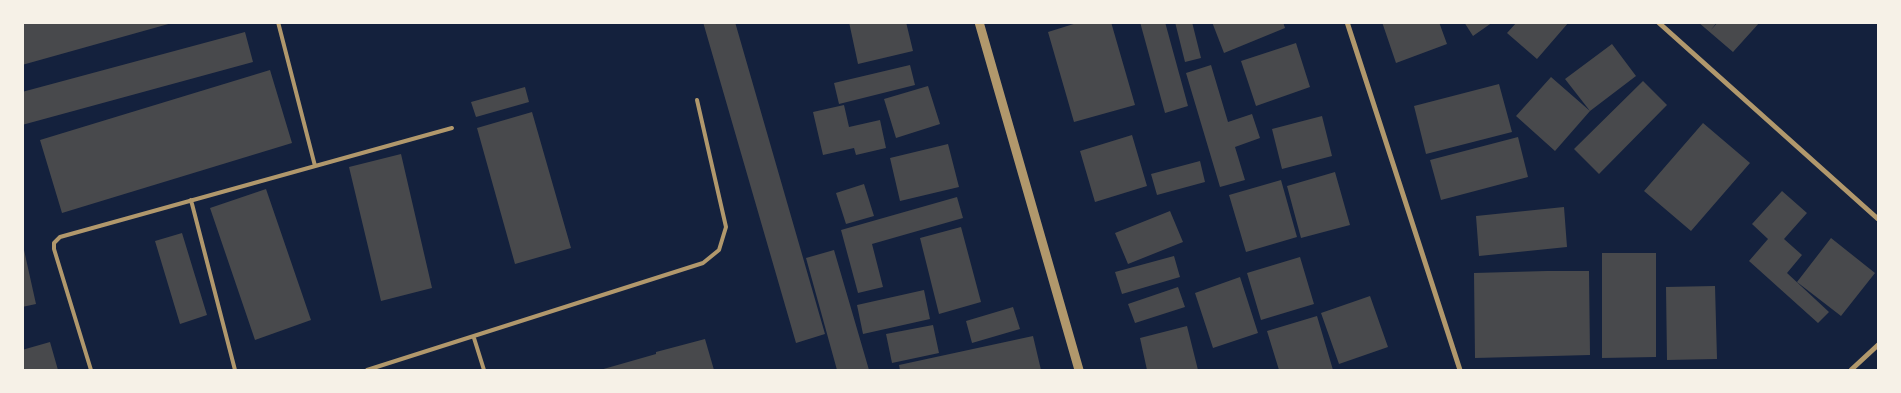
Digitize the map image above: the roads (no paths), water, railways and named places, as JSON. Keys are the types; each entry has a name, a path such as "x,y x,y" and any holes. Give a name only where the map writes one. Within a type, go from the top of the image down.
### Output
{"street":[{"path":"979,22 1079,370"},
{"path":"1347,22 1460,370"},
{"path":"1658,22 1878,218"},
{"path":"1851,370 1878,345"}],"lane":[{"path":"278,22 315,166"},
{"path":"367,370 474,338 704,263 719,250 726,227 697,100"},
{"path":"91,370 54,249 54,243 60,237 452,128"},
{"path":"191,200 234,370"},
{"path":"474,338 484,370"}]}
